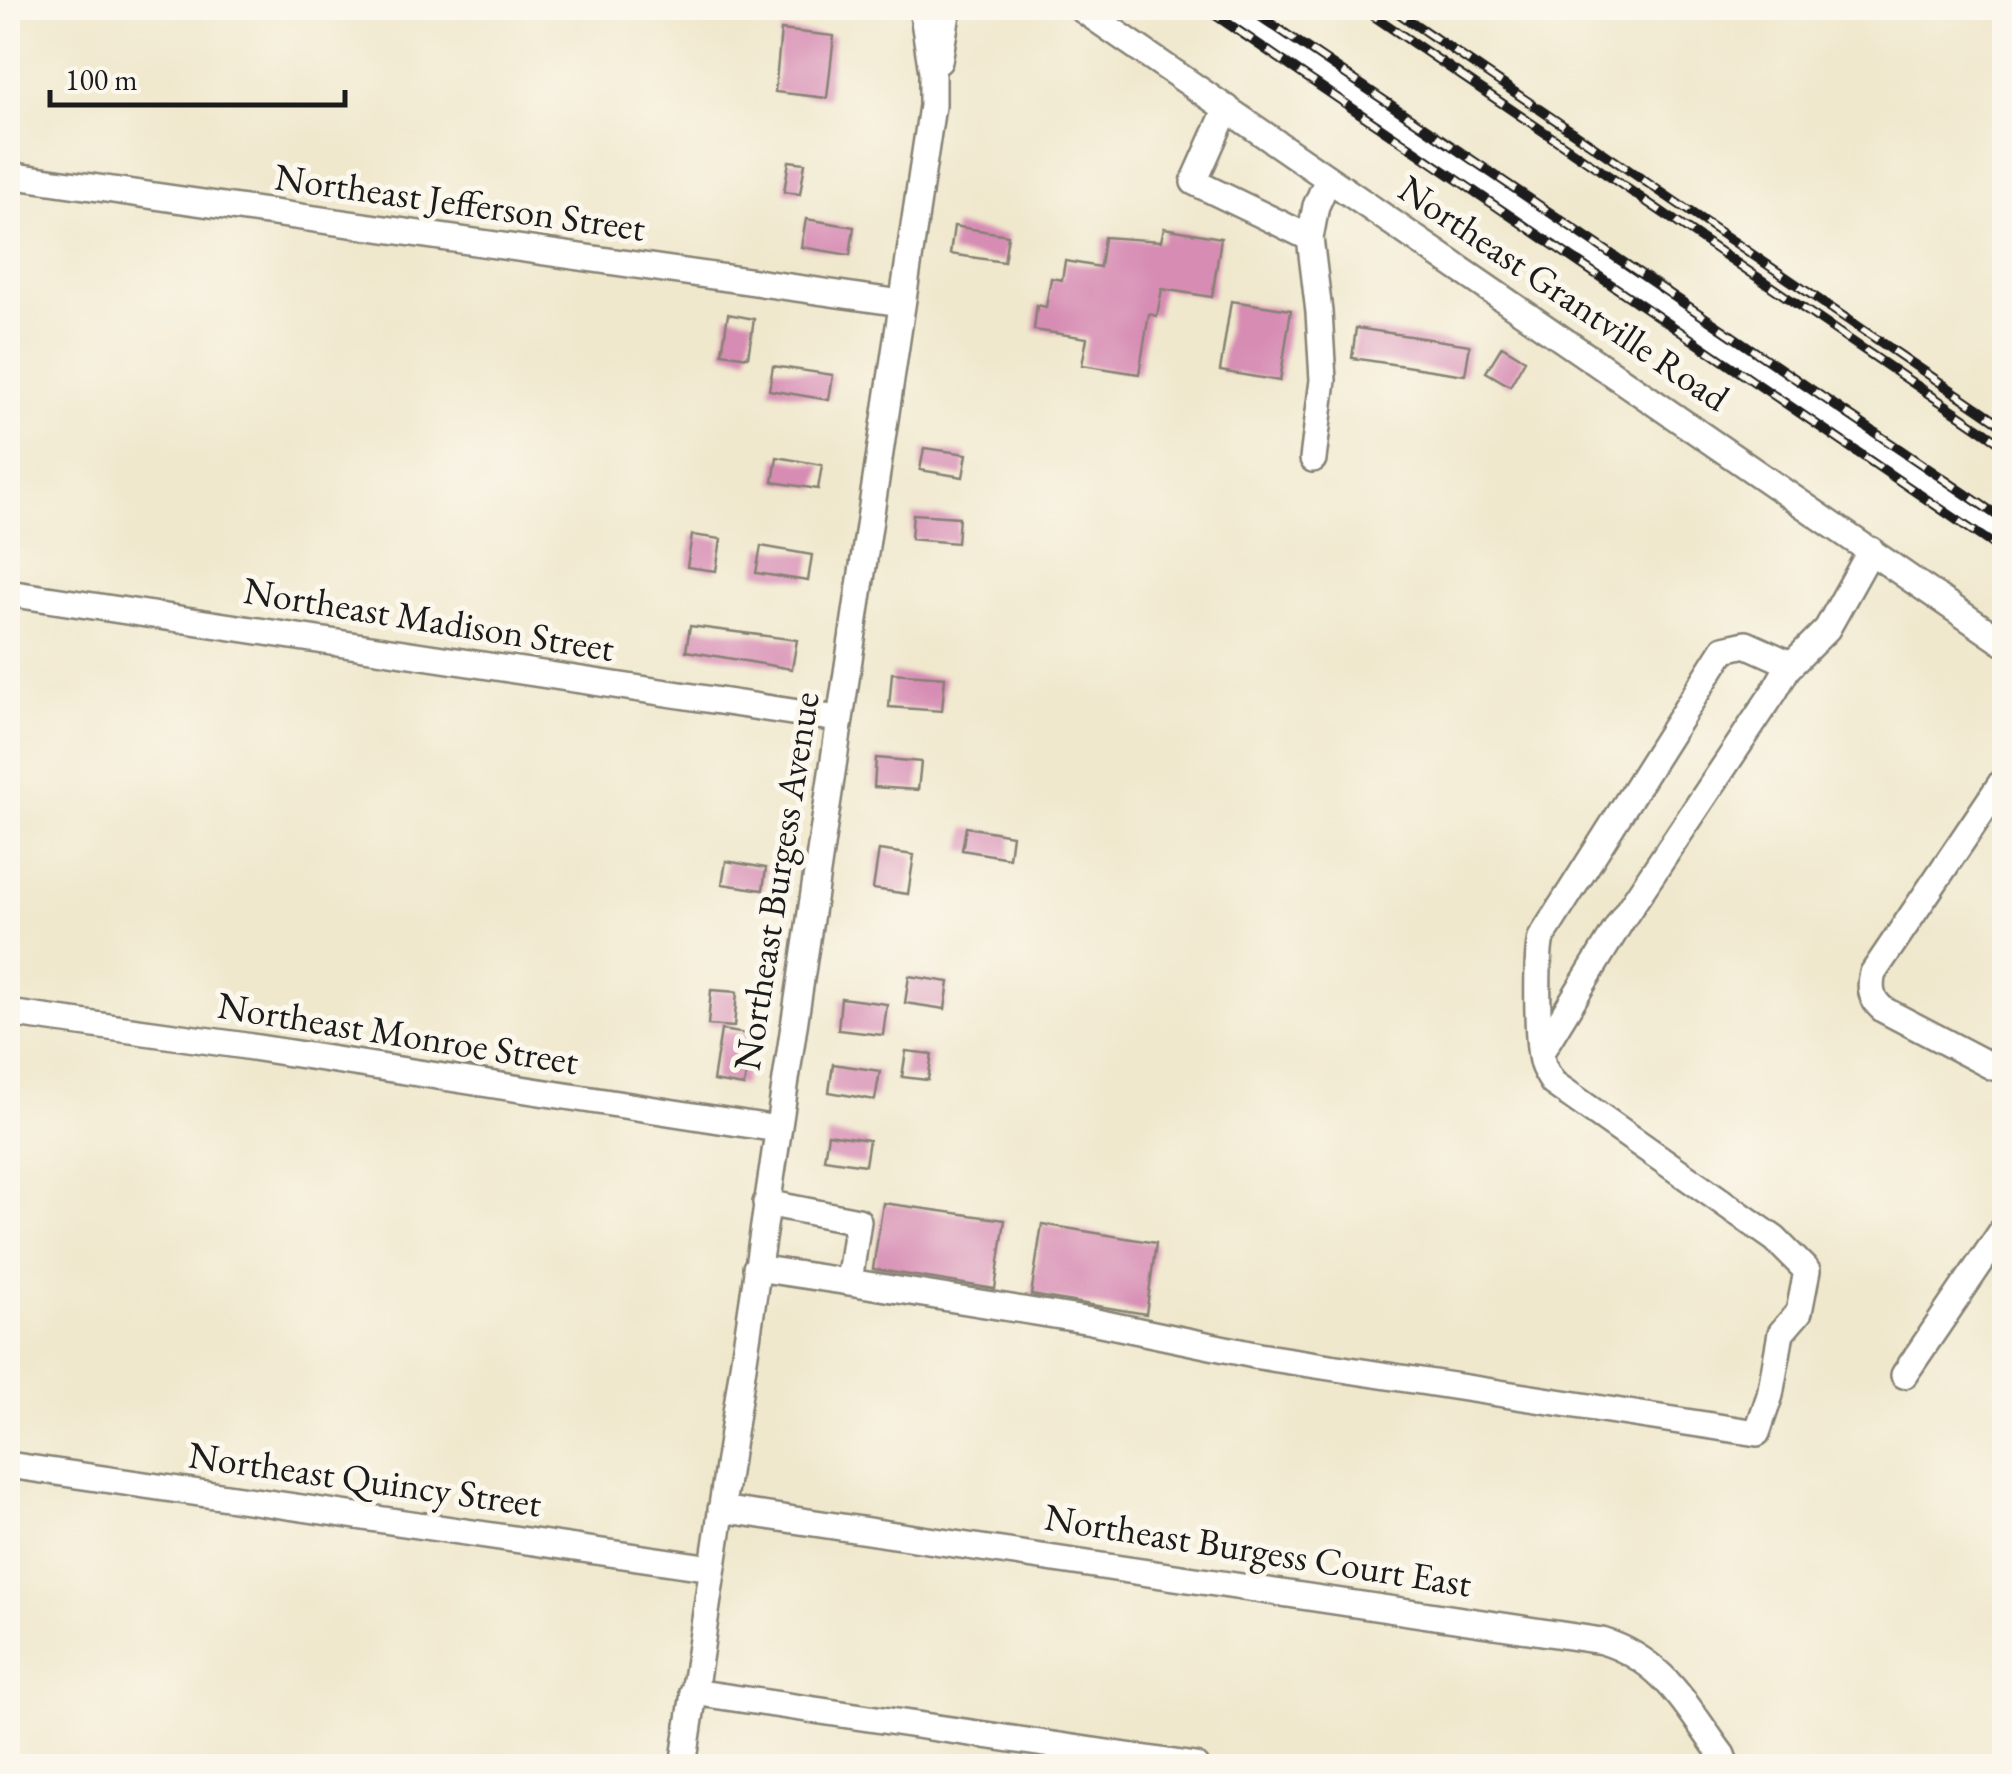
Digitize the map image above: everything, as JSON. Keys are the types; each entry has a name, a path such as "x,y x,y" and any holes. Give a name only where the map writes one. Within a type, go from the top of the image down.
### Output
{"street":[{"name":"Northeast Burgess Avenue","path":"682,1766 932,106 932,72 922,8"},
{"path":"932,106 948,8"},
{"name":"Northeast Grantville Road","path":"1080,8 2004,643"},
{"path":"1223,8 2004,536"},
{"path":"1227,108 1194,182 1310,238"},
{"name":"Northeast Jefferson Street","path":"8,174 901,303"},
{"path":"1313,458 1323,380 1310,238 1316,206 1328,178"},
{"path":"1541,1052 1623,918 1787,670 1827,629 1872,550"},
{"name":"Northeast Madison Street","path":"8,593 838,720"},
{"path":"756,1268 1091,1320 1259,1356 1757,1433 1770,1396 1780,1334 1799,1312 1806,1271 1775,1239 1553,1083 1542,1065 1536,954 1541,938 1724,649 1746,644 1784,661 1787,670"},
{"path":"2004,779 1872,973 1870,983 1872,996 1884,1010 1993,1067 2004,1050"},
{"name":"Northeast Monroe Street","path":"8,1013 776,1130"},
{"path":"766,1203 858,1221 849,1282"},
{"path":"1904,1375 2004,1228"},
{"name":"Northeast Quincy Street","path":"8,1464 712,1568"},
{"name":"Northeast Burgess Court East","path":"721,1509 1602,1640 1639,1655 1658,1669 1722,1755 1726,1766"},
{"path":"693,1692 1195,1766"}],"building":[{"path":"781,30 834,36 827,98 775,92"},
{"path":"789,161 805,163 800,194 784,192"},
{"path":"806,219 854,227 850,255 801,247"},
{"path":"954,226 1008,235 1004,262 950,254"},
{"path":"1164,228 1221,238 1212,297 1162,289 1157,316 1149,314 1139,374 1082,365 1087,338 1034,330 1037,305 1046,307 1051,278 1062,280 1065,261 1100,267 1104,237 1161,241"},
{"path":"1231,301 1291,310 1280,381 1220,371"},
{"path":"728,314 754,319 748,357 722,353"},
{"path":"1356,328 1470,345 1465,375 1352,358"},
{"path":"1502,346 1525,360 1510,386 1486,372"},
{"path":"773,366 833,375 829,400 769,390"},
{"path":"924,448 967,454 963,477 920,470"},
{"path":"777,457 822,465 818,489 773,482"},
{"path":"913,514 959,517 957,543 911,539"},
{"path":"692,535 721,539 716,571 687,567"},
{"path":"761,546 812,555 808,581 756,573"},
{"path":"690,626 797,640 792,669 686,651"},
{"path":"892,673 945,677 942,711 889,707"},
{"path":"876,758 921,762 918,790 874,787"},
{"path":"966,827 1012,835 1009,858 962,850"},
{"path":"879,850 914,855 908,894 873,889"},
{"path":"726,861 766,868 763,890 722,884"},
{"path":"909,976 949,982 945,1009 905,1003"},
{"path":"711,990 737,992 734,1027 708,1025"},
{"path":"841,998 887,1004 883,1035 838,1030"},
{"path":"721,1030 753,1035 744,1086 713,1081"},
{"path":"906,1051 932,1054 928,1080 902,1077"},
{"path":"833,1064 880,1071 875,1100 829,1092"},
{"path":"828,1134 869,1140 865,1165 824,1159"},
{"path":"883,1203 1005,1220 995,1289 873,1269"},
{"path":"1042,1224 1156,1243 1146,1314 1031,1295"}],"railway":[{"path":"1205,8 2004,552"},
{"path":"1248,8 2004,520"},
{"path":"1362,8 2004,445"},
{"path":"1391,8 2004,426"}]}
